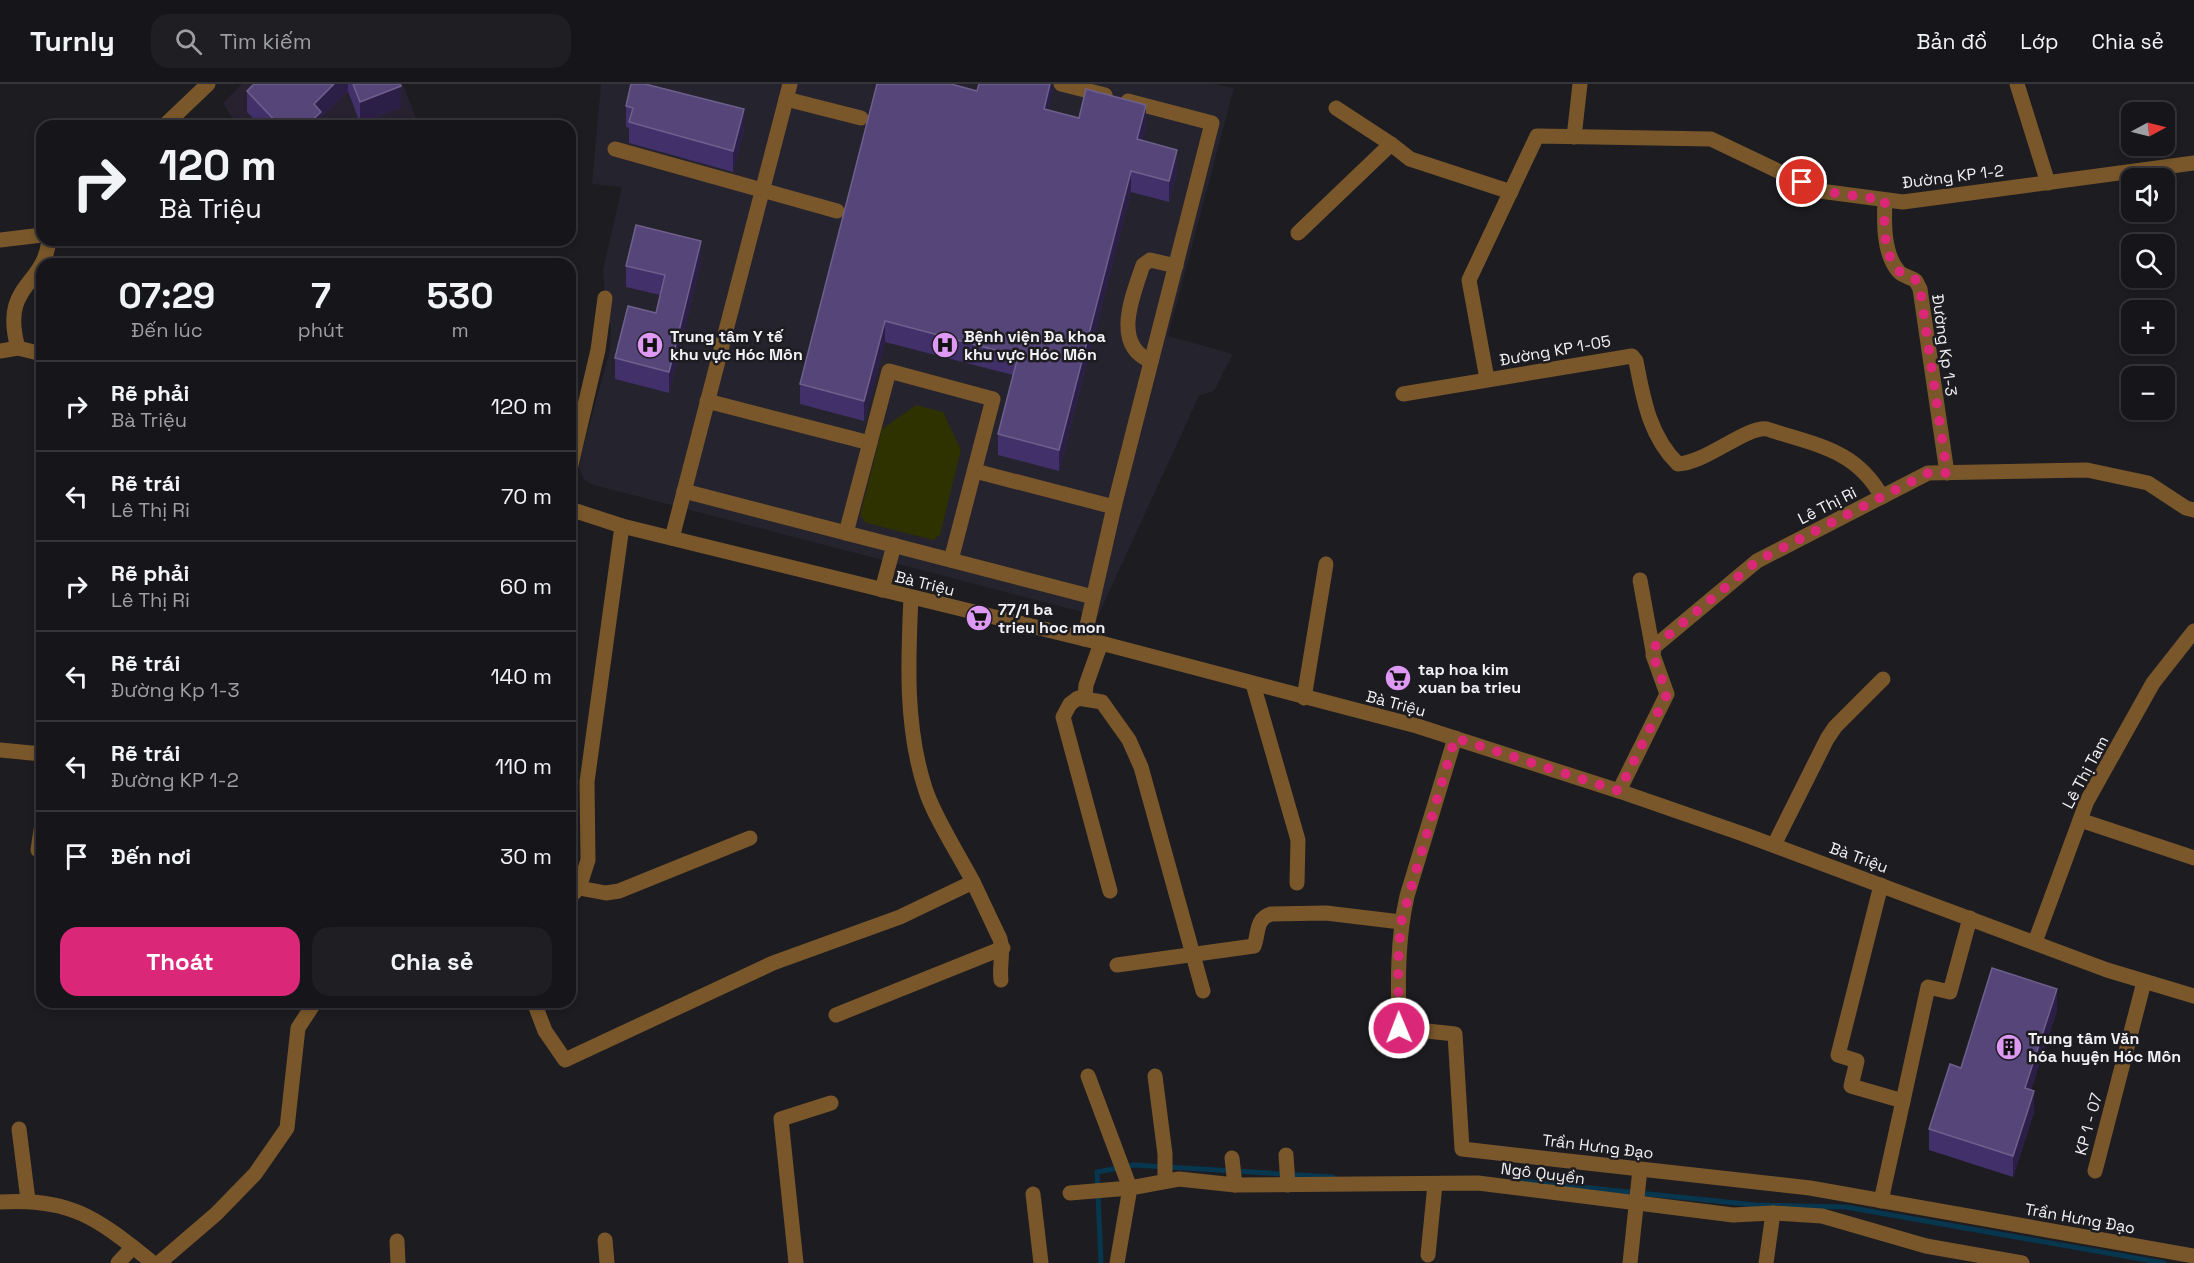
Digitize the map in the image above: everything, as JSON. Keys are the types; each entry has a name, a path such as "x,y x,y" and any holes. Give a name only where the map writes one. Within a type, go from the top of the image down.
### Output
{"street":[{"path":"170,120 208,84"},
{"path":"1061,84 1212,123 1114,507 1084,639"},
{"path":"1574,137 1580,84"},
{"path":"2017,84 2048,183"},
{"path":"672,538 788,92 861,118"},
{"path":"1335,108 1410,159 1511,192"},
{"name":"Đường KP 1-2","path":"1511,192 1537,136 1711,140 1820,191 1903,202 2194,164"},
{"path":"1298,233 1391,144"},
{"path":"615,149 837,211"},
{"name":"Đường KP 1-05","path":"1487,379 1469,280 1511,192"},
{"name":"Đường Kp 1-3","path":"1885,200 1886,236 1894,264 1900,273 1916,280 1920,289 1947,473"},
{"path":"0,240 36,236"},
{"path":"1151,361 1137,352 1128,337 1130,310 1143,265 1150,260 1176,266"},
{"path":"18,348 8,332 5,312 12,290 36,267"},
{"path":"576,444 598,350 604,298"},
{"path":"0,351 18,348 36,352"},
{"name":"Đường KP 1-05","path":"1402,394 1632,356 1636,361 1649,418 1664,448 1678,464 1727,447 1757,428 1767,429 1848,457 1868,474 1882,497"},
{"path":"846,533 889,371 993,399 951,560"},
{"path":"707,401 870,443"},
{"name":"Lê Thị Ri","path":"1653,651 1757,561 1928,473 2087,470 2148,483 2186,508 2194,510"},
{"path":"975,471 1114,507"},
{"path":"684,491 1093,597"},
{"name":"Bà Triệu","path":"576,511 622,526 1101,643 1455,738 1619,791 1774,845 2144,982 2194,996"},
{"path":"576,890 588,860 587,782 622,526"},
{"path":"882,590 894,545"},
{"path":"1304,698 1326,564"},
{"path":"1619,791 1667,694 1653,651 1640,580"},
{"path":"911,597 908,664 914,735 925,789 973,882 1003,948 999,970 1001,980"},
{"name":"Lê Thị Tam","path":"2035,942 2087,801 2154,682 2194,631"},
{"path":"1085,698 1086,685 1101,643"},
{"path":"1774,845 1827,739 1835,727 1883,679"},
{"path":"1253,684 1298,840 1297,883"},
{"path":"1110,891 1063,717 1076,699 1085,698 1102,702 1129,740 1141,767 1203,991"},
{"name":"Trần Hưng Đạo","path":"1455,738 1401,922 1398,964 1399,1028 1455,1034 1462,1149 1810,1188 2194,1256"},
{"path":"0,750 36,753"},
{"path":"2080,820 2194,858"},
{"path":"576,892 619,891 750,838"},
{"path":"536,1008 545,1031 565,1060 773,963 900,917 973,882"},
{"path":"1881,885 1838,1055 1857,1060 1851,1086 1903,1101"},
{"path":"1117,965 1195,956 1254,946 1259,923 1263,917 1271,914 1326,913 1401,922"},
{"path":"1881,1201 1928,987 1950,992 1970,918"},
{"path":"836,1015 1003,948"},
{"name":"KP 1 - 07","path":"2095,1171 2144,982"},
{"path":"159,1263 216,1214 255,1174 287,1128 298,1028 311,1008"},
{"path":"1088,1076 1130,1187 1117,1263"},
{"path":"1155,1076 1165,1154 1165,1178"},
{"path":"796,1263 781,1119 831,1103"},
{"path":"19,1129 28,1200"},
{"path":"1232,1158 1234,1183"},
{"path":"1286,1158 1288,1183"},
{"path":"1630,1263 1640,1169"},
{"name":"Ngô Quyền","path":"1070,1193 1130,1187 1165,1178 1234,1183 1478,1183 1733,1215 1773,1213 1822,1216 1947,1256 2022,1263"},
{"path":"1428,1254 1435,1184"},
{"path":"1033,1194 1041,1263"},
{"path":"0,1202 28,1200 75,1210 101,1222 153,1263"},
{"path":"1766,1263 1773,1213"},
{"path":"605,1240 607,1263"},
{"path":"398,1241 398,1263"},
{"path":"118,1263 133,1247"}],"shaded area":[{"path":"242,84 403,84 416,120 233,120 223,103"},
{"name":"Bệnh viện Đa khoa khu vực Hóc Môn","path":"601,84 1214,84 1234,88 1168,336 1233,354 1214,391 1199,396 1098,616 594,485 584,480 578,466 610,350 611,329 606,307 603,270 622,187 592,184"}],"green space":[{"path":"916,405 943,412 961,450 940,535 933,540 866,523 860,515 882,429"}],"building":[{"path":"254,84 334,84 314,104 321,112 312,120 274,120 247,91"},
{"path":"353,84 400,84 401,86 360,102"},
{"path":"631,84 645,84 744,109 733,151 629,122 633,108 626,106"},
{"path":"877,84 951,84 977,91 979,84 1050,84 1044,109 1079,118 1086,89 1146,105 1137,139 1177,150 1169,181 1131,171 1059,450 998,434 1018,356 885,321 864,401 800,384"},
{"path":"636,225 701,241 669,372 615,358 628,306 656,313 665,275 626,266"},
{"name":"Trung tâm Văn hóa huyện Hóc Môn","path":"1992,968 2057,989 2025,1088 2034,1091 2013,1156 1929,1129 1950,1064 1961,1068"}],"waterway":[{"path":"1101,1263 1097,1172 1134,1165 1333,1177"},
{"path":"1522,1181 1756,1205 1846,1207 2164,1263"}],"place":[{"name":"Trung tâm Y tế khu vực Hóc Môn","path":"650,345"},
{"name":"Bệnh viện Đa khoa khu vực Hóc Môn","path":"945,345"},
{"name":"77/1 ba trieu hoc mon","path":"979,618"},
{"name":"tap hoa kim xuan ba trieu","path":"1398,678"},
{"name":"Trung tâm Văn hóa huyện Hóc Môn","path":"2009,1047"}],"route":[{"path":"1399,1028 1398,964 1401,922 1455,738 1545,765 1619,791 1667,694 1653,655 1654,647 1757,561 1928,473 1947,473 1933,395 1920,289 1916,280 1900,273 1894,264 1884,222 1885,200 1820,191 1802,182"}]}
